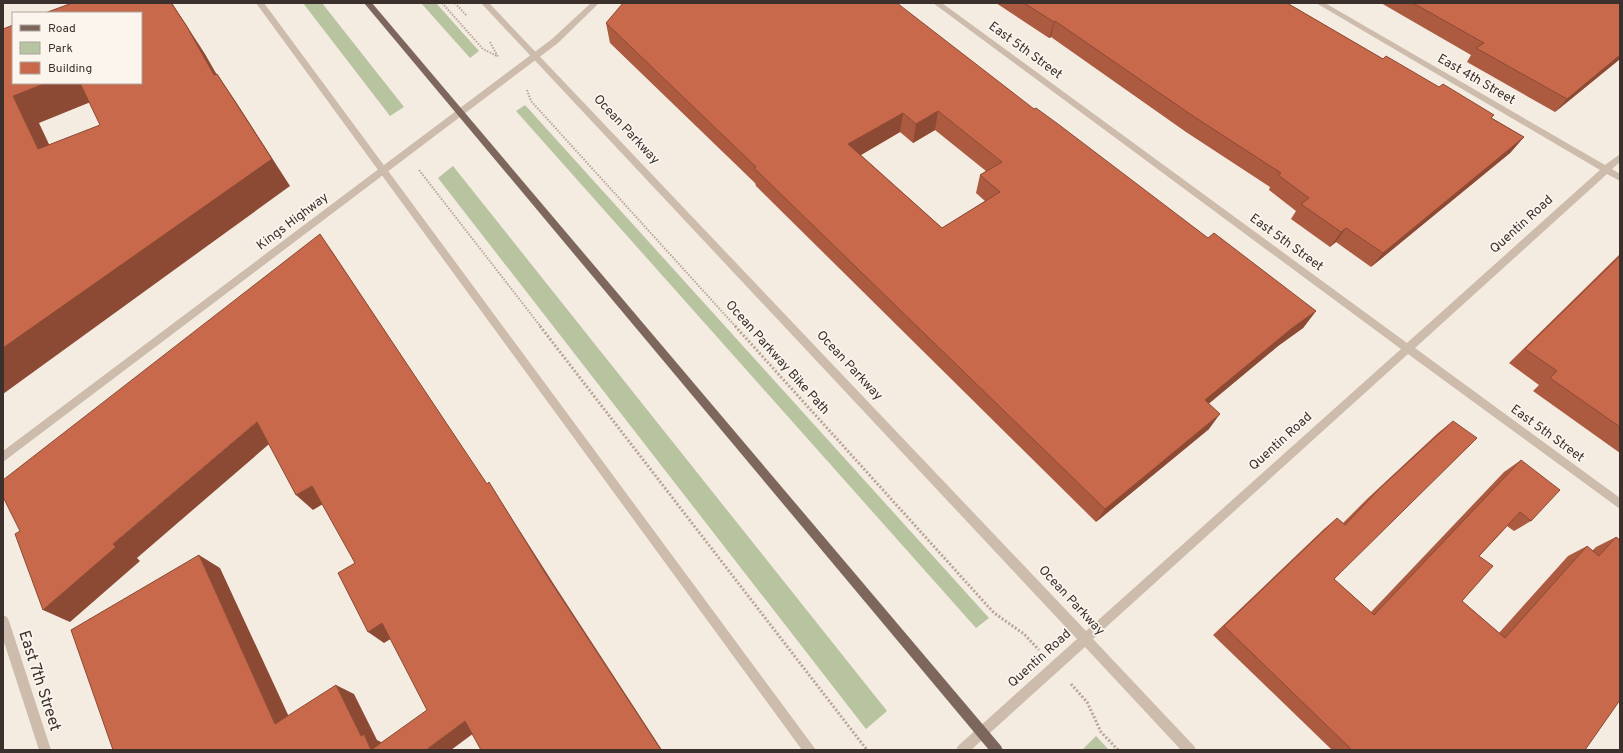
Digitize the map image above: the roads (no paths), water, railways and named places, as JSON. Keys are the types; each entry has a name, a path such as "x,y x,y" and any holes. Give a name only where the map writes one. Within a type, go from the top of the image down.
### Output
{"main road":[{"path":"368,3 997,750"}],"street":[{"path":"260,3 384,169 810,750"},
{"name":"Ocean Parkway","path":"485,3 1086,638 1190,750"},
{"name":"Kings Highway","path":"3,457 560,36 594,3"},
{"name":"East 5th Street","path":"937,3 1620,504"},
{"name":"East 4th Street","path":"1320,3 1620,178"},
{"name":"Quentin Road","path":"962,750 1620,157"},
{"name":"East 7th Street","path":"3,621 45,750"}]}
